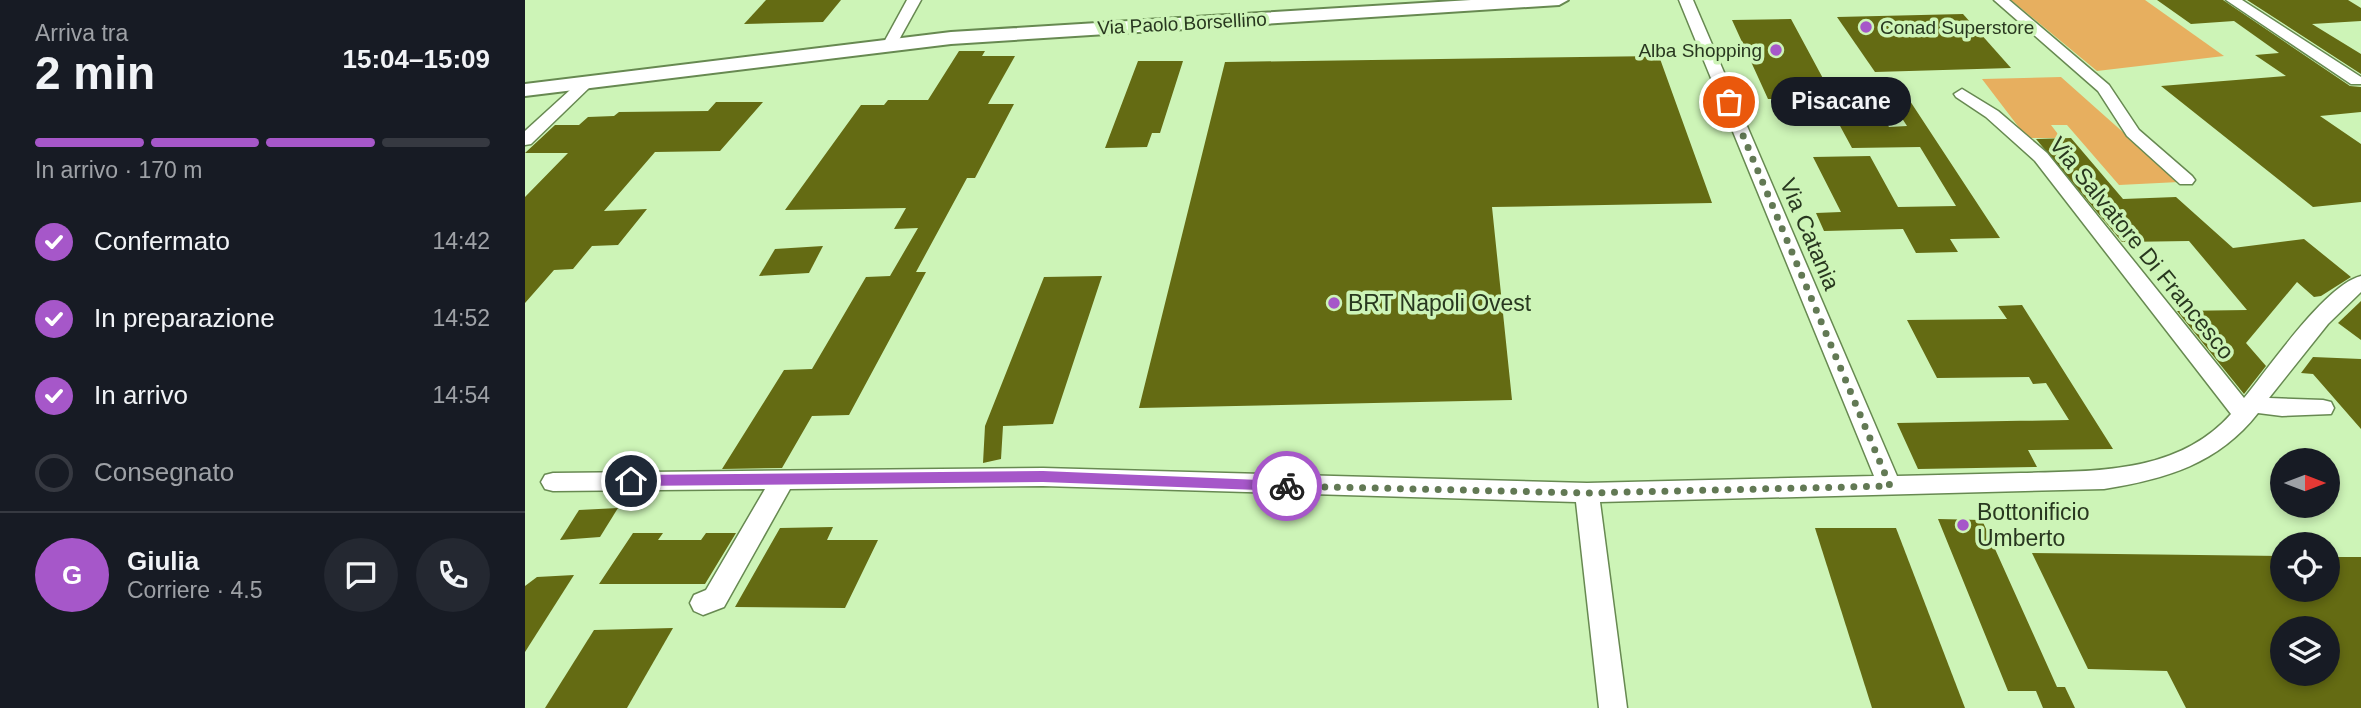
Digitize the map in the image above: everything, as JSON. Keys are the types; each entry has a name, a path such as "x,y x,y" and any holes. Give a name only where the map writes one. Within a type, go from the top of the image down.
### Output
{"main road":[{"name":"Via Paolo Borsellino","path":"525,90 890,44 1085,29 1559,0"}],"street":[{"path":"890,44 914,0"},
{"name":"Via Catania","path":"1686,0 1890,486"},
{"path":"2001,0 2104,88 2133,133 2186,180"},
{"path":"2233,0 2356,80"},
{"path":"525,140 586,83"},
{"name":"Via Salvatore Di Francesco","path":"1962,94 1992,114 2041,157 2248,409"},
{"path":"553,482 1055,477 1283,486 1587,493 2071,483 2135,475 2164,468 2194,455 2218,440 2248,409 2319,319 2361,282"},
{"path":"2248,409 2323,408"},
{"path":"703,603 715,599 721,590 784,478"},
{"path":"1587,493 1613,708"}],"shaded area":[{"path":"2011,0 2145,0 2224,56 2097,71"},
{"path":"2061,77 2179,182 2119,185 2067,125 2051,125 2061,138 2027,138 1982,79"}],"building":[{"path":"766,0 841,0 823,22 744,24"},
{"path":"2157,0 2223,0 2350,86 2361,87 2361,112 2320,116 2361,144 2361,202 2313,207 2161,86 2286,76 2255,55 2279,53 2234,21 2191,24"},
{"path":"2247,0 2348,0 2361,8 2361,21 2312,24 2361,54 2361,74"},
{"path":"1963,14 2011,68 1875,72 1837,17"},
{"path":"1791,19 1826,84 1862,83 1889,127 1907,126 1896,109 1910,101 2000,238 1950,239 1958,252 1916,253 1903,229 1824,231 1816,213 1841,212 1813,157 1870,156 1898,207 1956,206 1920,147 1852,148 1833,113 1827,113 1819,99 1768,99 1732,20"},
{"path":"959,51 985,51 982,56 1015,56 988,104 1014,104 975,178 967,178 916,272 926,272 849,415 812,416 782,468 722,469 784,370 812,369 866,277 890,276 918,228 894,229 906,208 785,210 861,105 884,105 888,100 928,100"},
{"name":"BRT Napoli Ovest","path":"1659,56 1712,203 1492,207 1512,400 1139,408 1225,62"},
{"path":"1138,61 1183,61 1160,133 1152,133 1147,147 1105,148"},
{"path":"716,102 763,102 720,151 655,152 604,211 647,209 618,245 592,246 573,269 554,270 525,303 525,197 568,153 525,153 555,125 579,125 588,117 614,116 619,112 708,111"},
{"path":"2071,138 2123,199 2176,197 2233,248 2304,239 2351,277 2321,296 2314,297 2297,282 2246,343 2266,366 2244,394 2177,311 2247,310 2189,241 2122,242 2036,139"},
{"path":"823,246 809,273 759,276 775,249"},
{"path":"1102,276 1053,424 1003,426 1001,459 983,463 985,426 1044,277"},
{"path":"2361,301 2361,340 2338,323"},
{"path":"2022,305 2113,449 2028,450 2037,467 1918,469 1897,423 2069,420 2046,383 2033,384 2029,377 1937,378 1907,320 2007,319 1998,306"},
{"path":"2313,357 2361,359 2361,429 2313,374 2301,373"},
{"path":"618,508 600,537 560,540 579,510"},
{"path":"1938,519 1982,520 2057,687 2065,687 2075,708 2043,708 2036,691 2008,691"},
{"path":"833,527 827,540 878,540 845,608 735,607 780,528"},
{"path":"1815,528 1896,528 1965,708 1872,708"},
{"path":"633,533 663,533 658,540 701,540 706,533 736,533 705,584 599,584"},
{"path":"2032,553 2270,556 2270,602 2340,602 2340,557 2361,557 2361,708 2186,708 2167,671 2088,669"},
{"path":"574,575 525,652 525,586 537,577"},
{"path":"673,628 627,708 545,708 594,630"}],"way so far":[{"path":"1287,486 1587,493 1890,486 1729,102"}],"place":[{"name":"Conad Superstore","path":"1866,27"},
{"name":"Alba Shopping","path":"1776,50"},
{"name":"Pisacane","path":"1729,102"},
{"name":"BRT Napoli Ovest","path":"1334,303"},
{"name":"Bottonificio Umberto","path":"1963,525"}],"route":[{"path":"631,481 1043,477 1287,486"}]}
